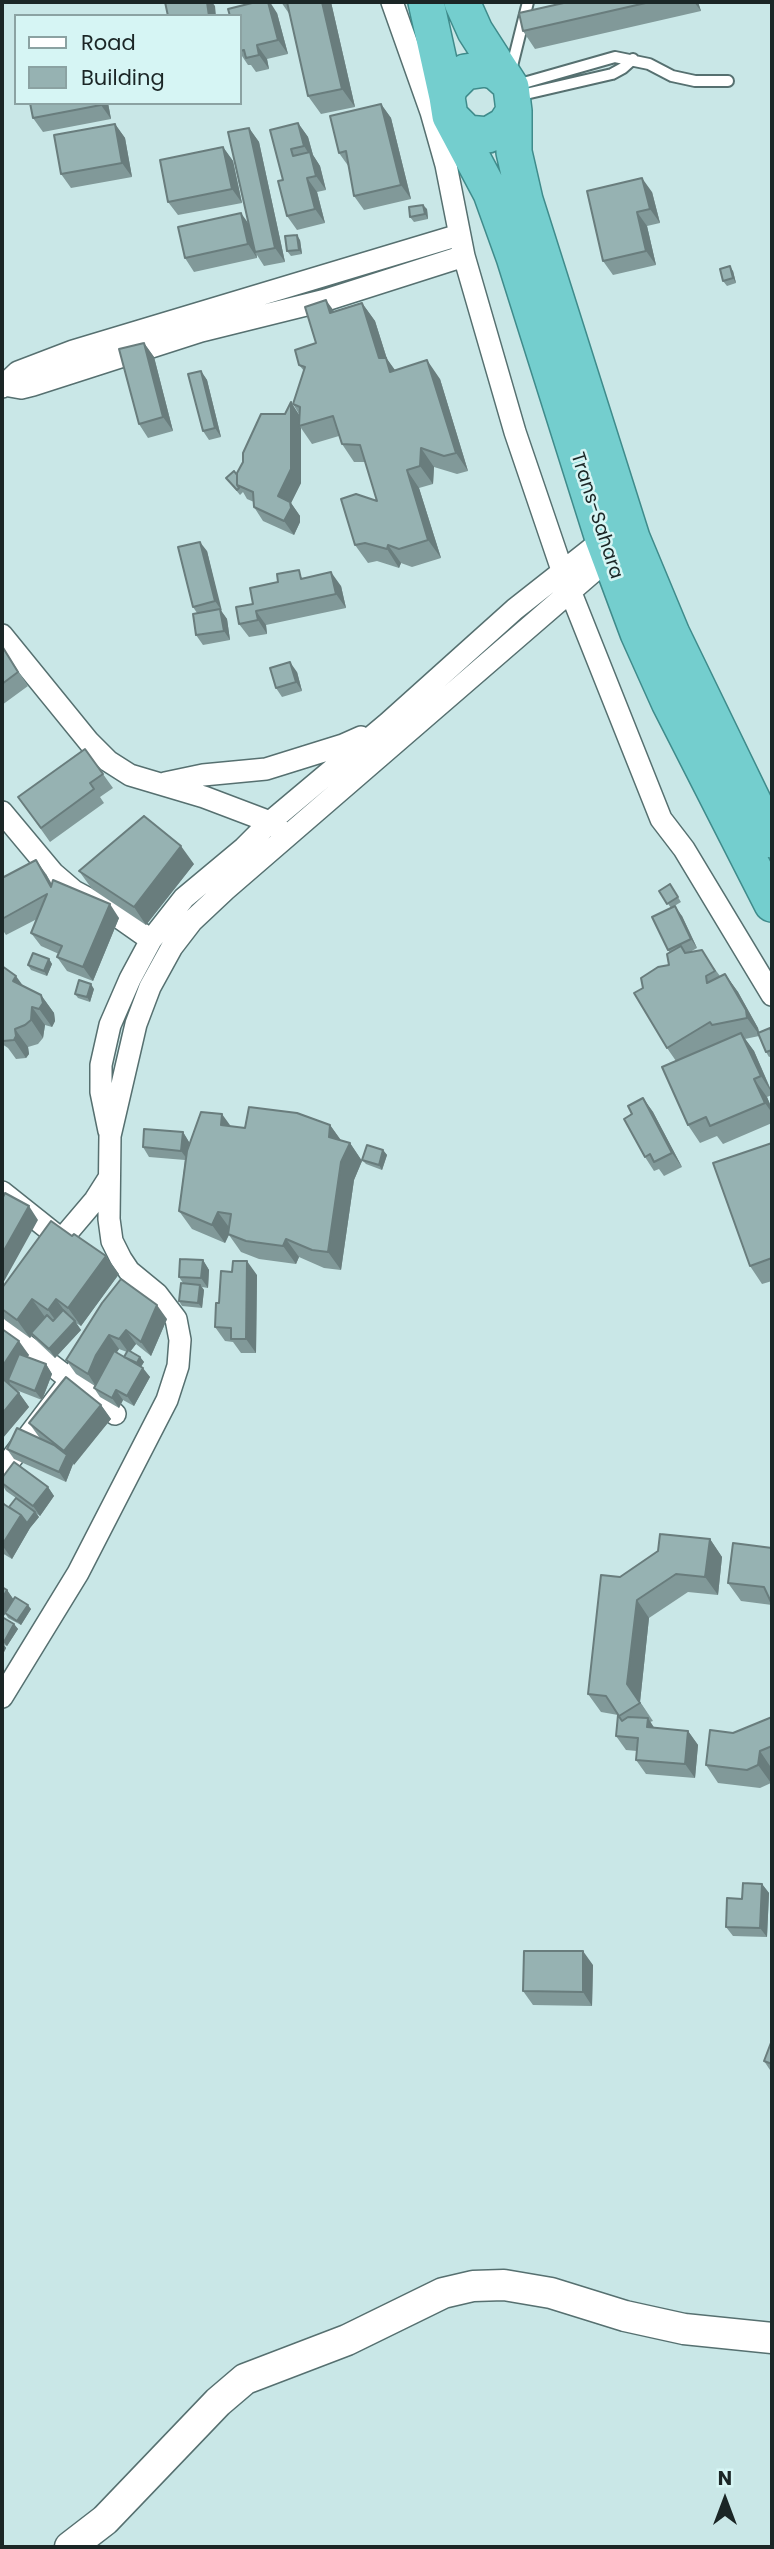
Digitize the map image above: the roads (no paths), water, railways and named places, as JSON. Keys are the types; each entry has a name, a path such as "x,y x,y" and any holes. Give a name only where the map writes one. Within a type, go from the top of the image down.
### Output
{"highway":[{"name":"Trans-Sahara","path":"426,2 444,107 491,193 618,539 672,635 772,840"},
{"path":"462,2 475,31 510,92 505,125 488,135 467,133 444,107 456,78 475,69 496,72 510,92"},
{"name":"Trans-Sahara","path":"510,92 514,152 525,200 618,539 618,584 668,702 772,904"}],"main road":[{"path":"70,2547 105,2520 218,2402 246,2379 347,2340 443,2293 473,2286 504,2285 551,2293 625,2316 684,2329 772,2338"}],"street":[{"path":"392,2 444,107 446,165 461,245 515,432 567,582 661,819 684,849 772,995"},
{"path":"3,386 18,372 76,360 197,323 360,265 461,245"},
{"path":"197,323 326,300 366,287 461,245"},
{"path":"360,265 366,287"},
{"path":"2,1697 78,1573 167,1400 178,1366 180,1340 176,1319 157,1294 136,1277 121,1259 112,1241 108,1219 110,1136 136,1024 150,987 172,947 192,921 473,673 567,582 618,539"},
{"path":"110,1136 101,1092 101,1065 110,1025 151,940 184,898 516,609 567,582"},
{"path":"2,635 103,756 130,775 270,822 289,836"},
{"path":"161,784 203,775 266,769 343,746 387,723"},
{"path":"84,772 103,756"},
{"path":"2,812 53,873 74,891 104,907 151,940"},
{"path":"17,829 36,813"},
{"path":"36,1271 95,1200 109,1178"},
{"path":"2,1192 61,1240"},
{"path":"122,1300 136,1277"},
{"path":"2,1327 115,1414"},
{"path":"2,1471 71,1379 100,1334"}],"lane":[{"path":"527,2 510,92 612,74 633,59 672,76 695,81 727,81"}]}
